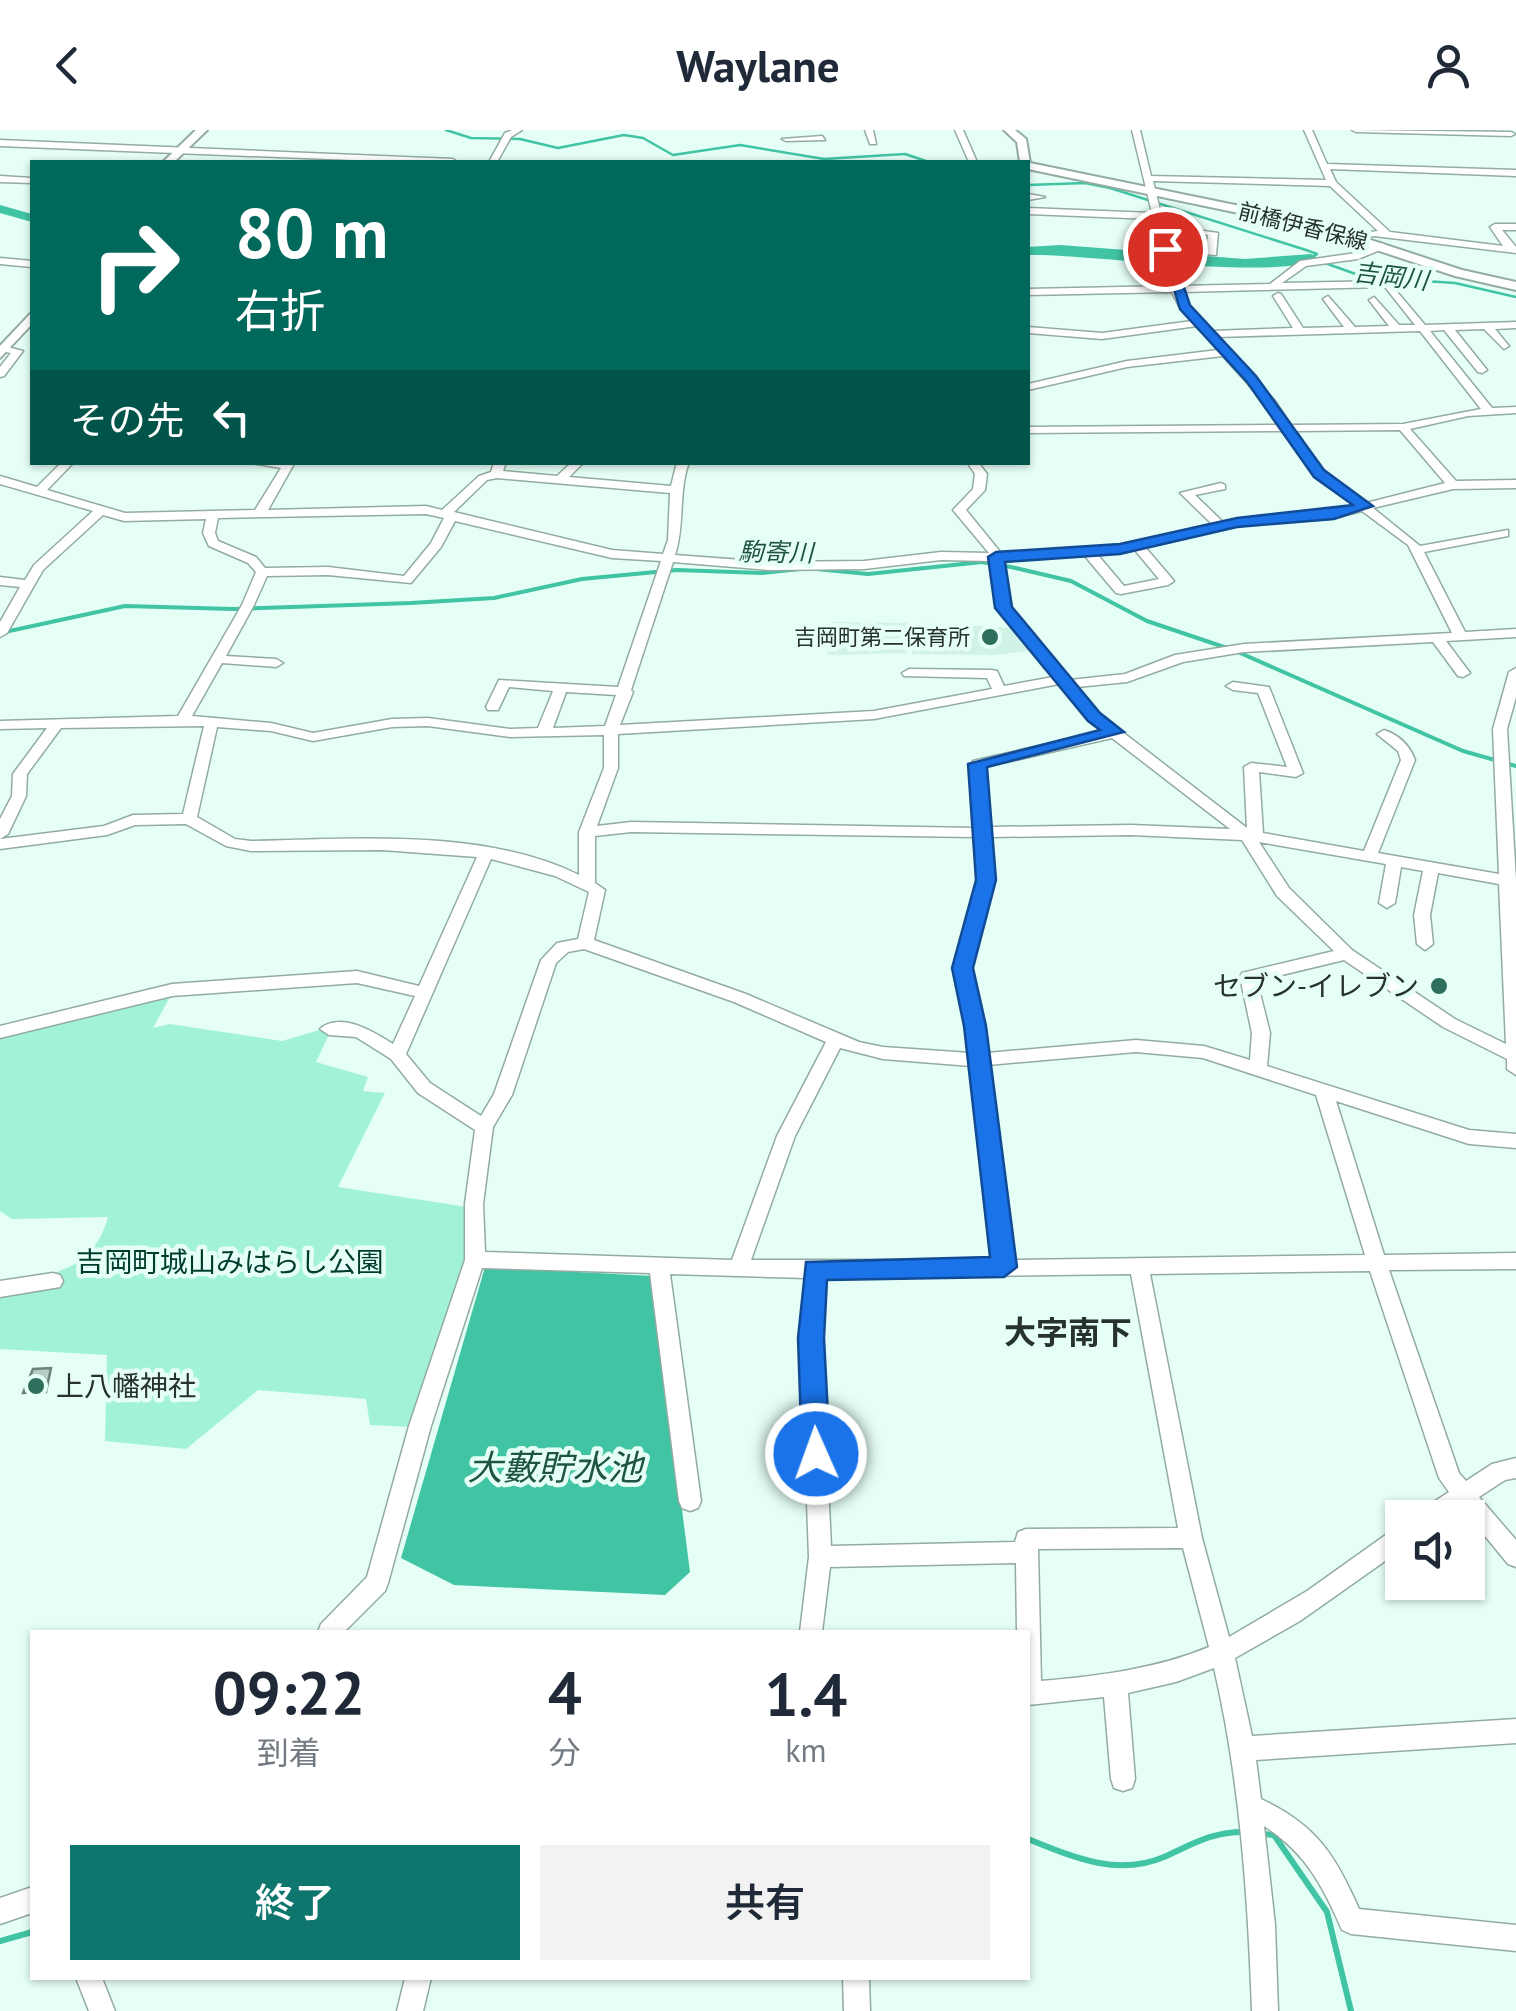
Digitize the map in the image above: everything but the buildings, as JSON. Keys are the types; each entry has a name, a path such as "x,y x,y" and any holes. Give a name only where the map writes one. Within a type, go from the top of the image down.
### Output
{"main road":[{"path":"182,157 202,130"},
{"path":"182,157 195,152 218,130"},
{"name":"前橋伊香保線","path":"1009,130 1022,141 1026,160"},
{"name":"前橋伊香保線","path":"1030,166 1147,184 1352,236 1386,241 1459,273 1516,286"},
{"path":"0,332 30,298"},
{"path":"7,352 30,319"}],"street":[{"path":"494,160 507,139 518,130"},
{"path":"786,139 806,130"},
{"path":"868,130 874,142"},
{"path":"959,130 972,160"},
{"path":"1136,130 1174,286 1319,474 1365,506 1416,550 1460,636"},
{"path":"1308,130 1332,184 1386,241"},
{"path":"1356,130 1511,135"},
{"path":"786,139 824,142"},
{"path":"0,143 182,157"},
{"path":"195,152 401,160"},
{"path":"1324,166 1516,174"},
{"path":"0,179 30,181"},
{"path":"1147,184 1332,184"},
{"path":"1030,197 1041,197"},
{"path":"1030,211 1156,216"},
{"path":"1514,250 1494,227 1516,227"},
{"path":"1166,253 1211,253 1213,232 1186,230"},
{"path":"1276,291 1294,263 1358,256 1386,241 1514,250"},
{"path":"0,262 30,264"},
{"path":"1030,292 1174,286 1276,291 1388,284 1488,411"},
{"path":"1276,291 1300,331"},
{"path":"1328,299 1352,330"},
{"path":"1374,300 1396,328"},
{"path":"1030,330 1102,336 1200,324"},
{"path":"1210,334 1516,325"},
{"path":"1487,326 1504,346"},
{"path":"1448,327 1482,370"},
{"path":"0,374 7,352"},
{"path":"1030,387 1127,364 1174,362 1227,352"},
{"path":"1030,430 1403,427 1488,411 1516,410"},
{"path":"1403,427 1454,485"},
{"path":"38,493 67,465"},
{"path":"262,511 289,465"},
{"path":"558,480 576,465"},
{"path":"586,884 587,832 611,768 611,730 668,557 678,514 672,490 682,465"},
{"path":"974,465 982,474 980,490 959,510 996,557 1003,608 1094,717 1247,835 1282,892 1346,954 1449,1024 1515,1060 1508,730 1516,672"},
{"path":"262,572 328,570 408,580 438,544 449,514 498,468 558,480 672,490"},
{"path":"0,480 99,512 153,519 262,511 449,514 564,545 769,566 864,565 941,556 1088,552 1221,526 1334,514 1454,485 1516,484"},
{"path":"1221,488 1186,493 1221,526"},
{"path":"0,632 26,584 99,512"},
{"path":"212,515 209,533 213,543 252,560 262,572"},
{"path":"1416,550 1504,534"},
{"path":"1088,552 1121,590 1168,581 1137,545"},
{"path":"182,720 262,572"},
{"path":"0,581 26,584"},
{"path":"0,725 182,720 271,727 313,737 392,723 428,722 544,732 874,715 999,690 1128,678 1180,658 1516,633"},
{"path":"1437,638 1463,673"},
{"path":"216,659 276,663"},
{"path":"910,673 992,674 999,690"},
{"path":"493,708 504,683 626,692"},
{"path":"1233,686 1264,690 1296,772 1251,768 1255,833 1247,835"},
{"path":"544,732 560,687"},
{"path":"189,818 212,724"},
{"path":"2,824 19,796 20,774 56,725"},
{"path":"1004,1267 975,1026 962,968 986,880 978,764 1115,732"},
{"path":"1369,856 1408,760 1404,749 1384,734"},
{"path":"0,844 107,830 132,820 189,818 231,843 251,846 390,843 486,854 598,890 585,943"},
{"path":"587,832 631,827 984,833 1131,830 1247,835 1430,867 1511,887"},
{"path":"397,1055 486,854"},
{"path":"1386,903 1394,860"},
{"path":"1425,944 1422,915 1430,867"},
{"path":"331,1630 377,1582 420,1426 475,1260 474,1204 484,1127 503,1095 548,960 563,947 585,943 740,998 836,1039 883,1053 977,1060 1136,1046 1204,1052 1469,1136 1516,1141"},
{"path":"1258,1071 1261,1033 1248,976 1346,954"},
{"path":"0,1032 172,990 357,977 426,994"},
{"path":"328,1029 360,1032 397,1055 424,1088 484,1127"},
{"path":"738,1267 786,1136 836,1039"},
{"path":"1324,1092 1376,1264 1450,1478 1516,1558"},
{"path":"475,1260 815,1270 1516,1262"},
{"path":"659,1265 690,1501"},
{"path":"1139,1267 1191,1538 1242,1749 1262,1925 1264,2011"},
{"path":"810,1630 820,1557 811,1338 815,1270"},
{"path":"0,1289 53,1281"},
{"path":"1452,1500 1500,1471 1516,1468"},
{"path":"1028,1630 1026,1540 1191,1538"},
{"path":"1030,1694 1115,1684 1221,1653 1343,1579 1385,1548"},
{"path":"820,1557 1027,1552"},
{"path":"1115,1684 1123,1779"},
{"path":"1242,1749 1516,1731"},
{"path":"1251,1808 1282,1821 1325,1860 1350,1921 1516,1938"},
{"path":"0,1911 30,1901"},
{"path":"89,1980 102,2011"},
{"path":"410,2011 418,1980"},
{"path":"856,1980 864,2010"}],"shaded area":[{"path":"833,622 913,623 907,653 827,655"},
{"path":"916,623 1016,628 1034,650 996,655 912,654"}],"green space":[{"name":"吉岡町城山みはらし公園","path":"171,995 153,1028 170,1024 282,1041 333,1026 316,1062 368,1077 363,1091 385,1093 338,1187 467,1207 464,1262 412,1427 370,1425 366,1399 258,1390 186,1449 105,1441 107,1355 0,1349 0,1285 52,1274 80,1260 92,1249 108,1217 12,1219 0,1211 0,1036"}],"water":[{"name":"大藪貯水池","path":"485,1267 652,1276 690,1572 665,1595 454,1585 401,1558"}],"waterway":[{"path":"446,130 471,138 520,139 558,148 624,135 643,138 673,155 740,145 824,159 905,154 923,160"},
{"path":"1030,185 1085,183 1110,188 1306,250 1317,254 1311,258 1364,277 1455,283 1516,297"},
{"name":"吉岡川","path":"0,209 30,217"},
{"name":"吉岡川","path":"1030,251 1060,249 1245,264 1311,258"},
{"name":"駒寄川","path":"816,569 868,574 982,562 1011,567 1071,581 1147,621 1227,648"},
{"name":"駒寄川","path":"0,633 125,606 234,609 411,603 494,598 582,579 677,570 762,573 800,569"},
{"name":"駒寄川","path":"1238,652 1463,751 1516,766"},
{"path":"1030,1840 1095,1862 1129,1865 1147,1863 1213,1836 1246,1832"},
{"path":"1262,1834 1274,1835 1327,1912 1351,2011"},
{"path":"0,1941 30,1933"}],"place":[{"name":"吉岡町第二保育所","path":"990,637"},
{"name":"セブン-イレブン","path":"1439,986"},
{"name":"上八幡神社","path":"36,1386"}],"district":[{"name":"大字南下","path":"1068,1333"}],"route":[{"path":"816,1454 811,1338 815,1270 1004,1267 975,1026 962,968 986,880 978,764 1115,732 1094,717 1003,608 996,557 1120,549 1237,522 1334,514 1365,506 1319,474 1252,379 1184,306 1174,286 1165,249"}]}
